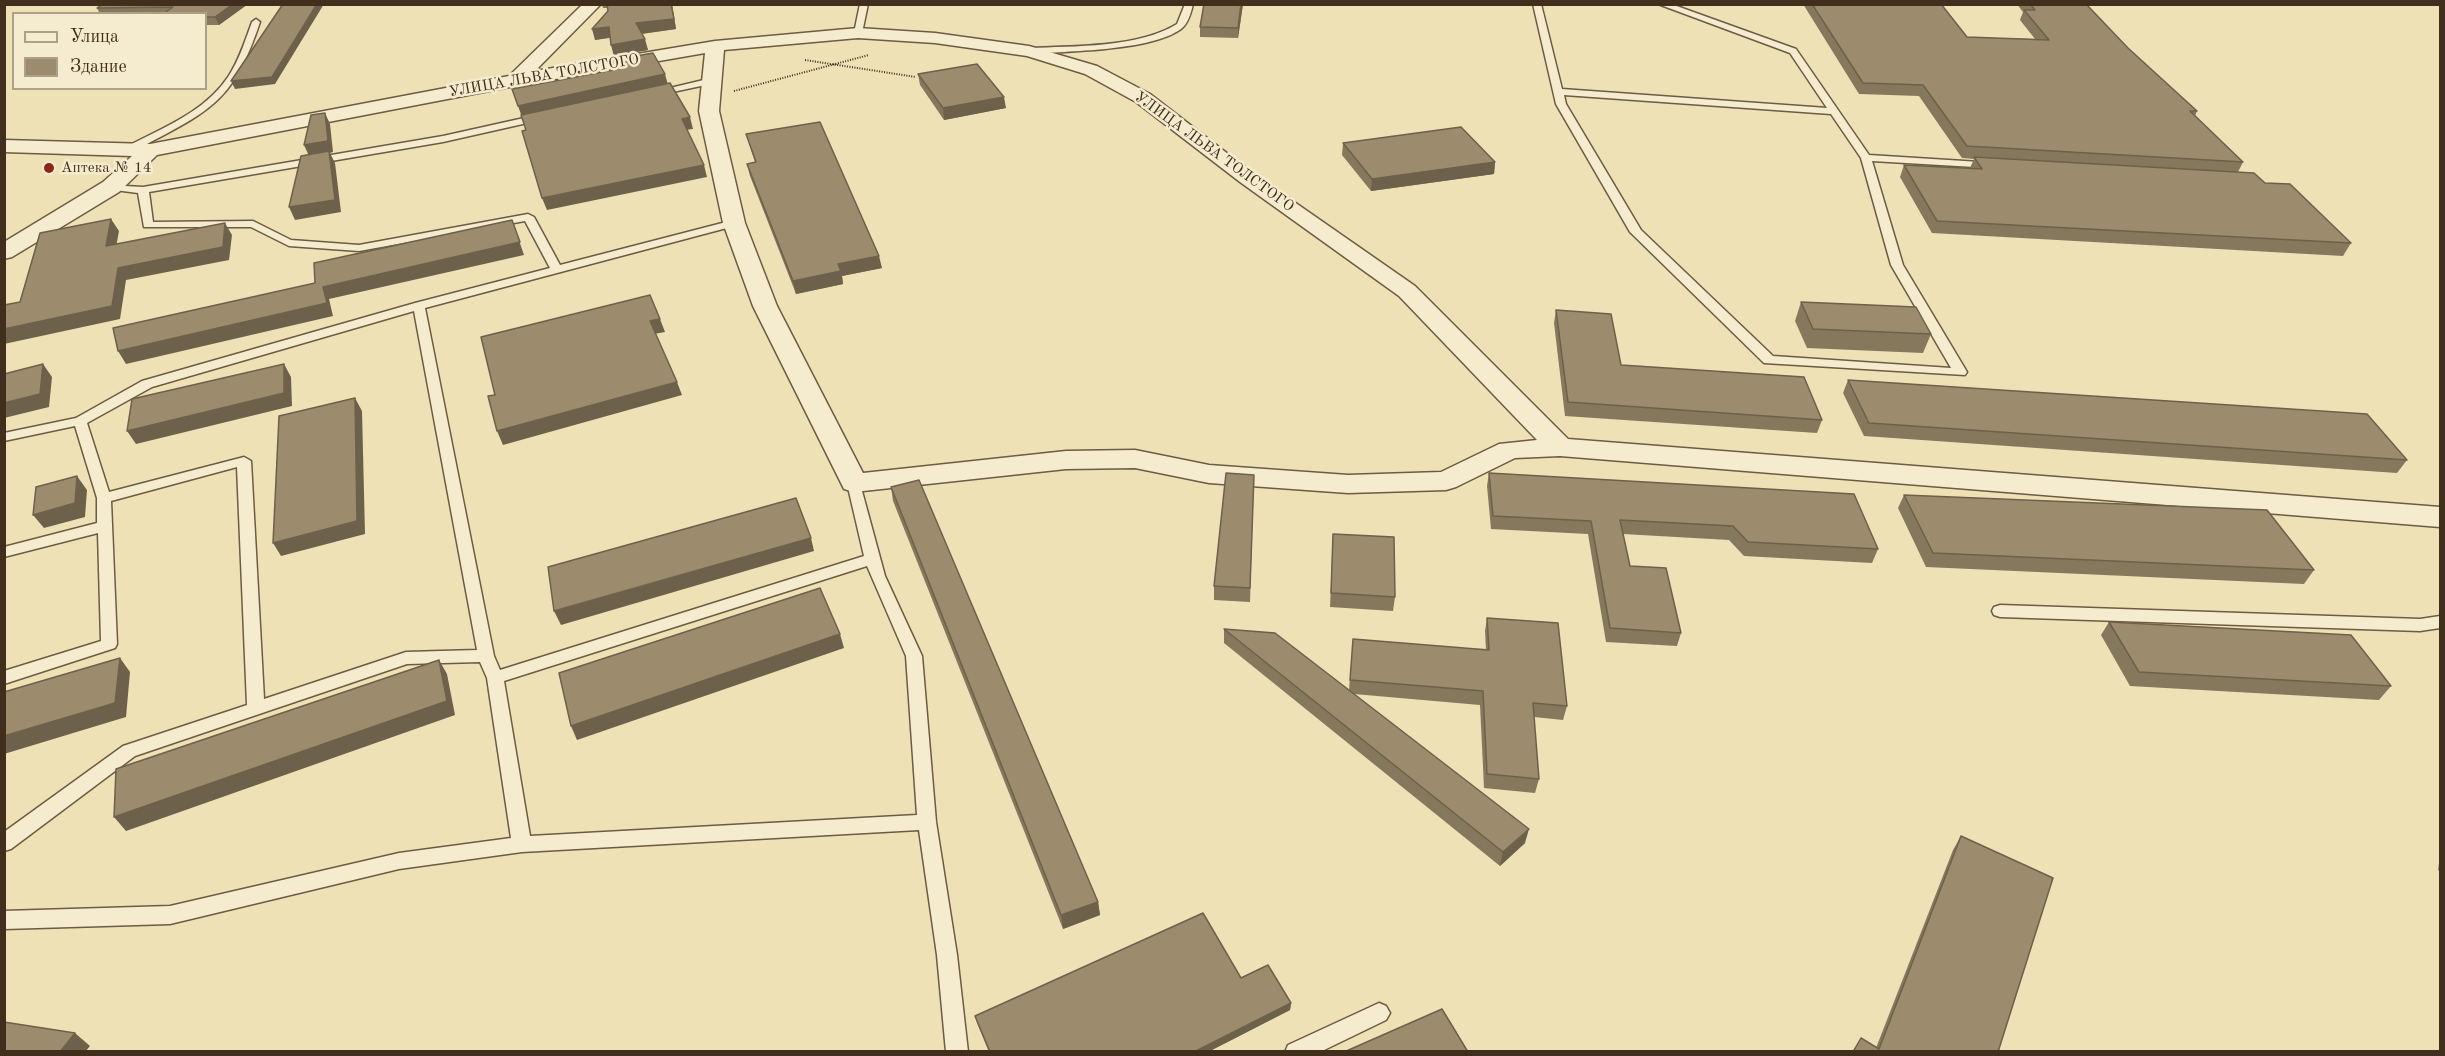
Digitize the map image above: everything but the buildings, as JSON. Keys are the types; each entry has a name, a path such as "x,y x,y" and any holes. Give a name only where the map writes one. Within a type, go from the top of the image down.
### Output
{"street":[{"path":"515,80 593,4"},
{"name":"УЛИЦА ЛЬВА ТОЛСТОГО","path":"4,146 140,149 715,46 858,33 935,38 1029,51 1091,70 1143,98 1247,178 1407,291 1560,447"},
{"path":"715,46 709,111 734,223 765,306 854,483 1066,460 1135,459 1209,474 1348,484 1446,481 1509,450 1560,447 2437,521"},
{"path":"4,252 111,187 140,149"}],"lane":[{"path":"858,33 864,4"},
{"path":"1029,51 1110,46 1152,38 1179,27 1188,12 1189,4"},
{"path":"1537,4 1561,104 1636,232 1769,360 1960,372 1898,265 1866,158 1793,51 1662,4"},
{"path":"140,149 208,105 230,82 246,52 256,22"},
{"path":"642,96 711,89"},
{"path":"1558,92 1835,111"},
{"path":"111,187 143,190 443,139 548,116"},
{"path":"1866,158 2008,166"},
{"path":"143,190 148,225 254,224 289,243 359,248 528,217 557,270"},
{"path":"4,437 80,421 147,384 419,306 734,223"},
{"path":"419,306 486,656 495,678 522,843"},
{"path":"4,678 109,644 104,498 80,421"},
{"path":"104,498 244,461 256,708"},
{"path":"854,483 877,576 914,656 927,822 947,955 957,1052"},
{"path":"4,552 105,526"},
{"path":"495,678 873,560"},
{"path":"2000,611 2420,625 2440,622"},
{"path":"4,843 129,751 406,658 486,656"},
{"path":"4,920 170,915 399,861 522,843 927,822"},
{"path":"1296,1052 1379,1013"}],"path":[{"path":"711,89 880,53"},
{"path":"802,60 916,77"}],"place":[{"name":"Аптека № 14","path":"49,168"}]}
